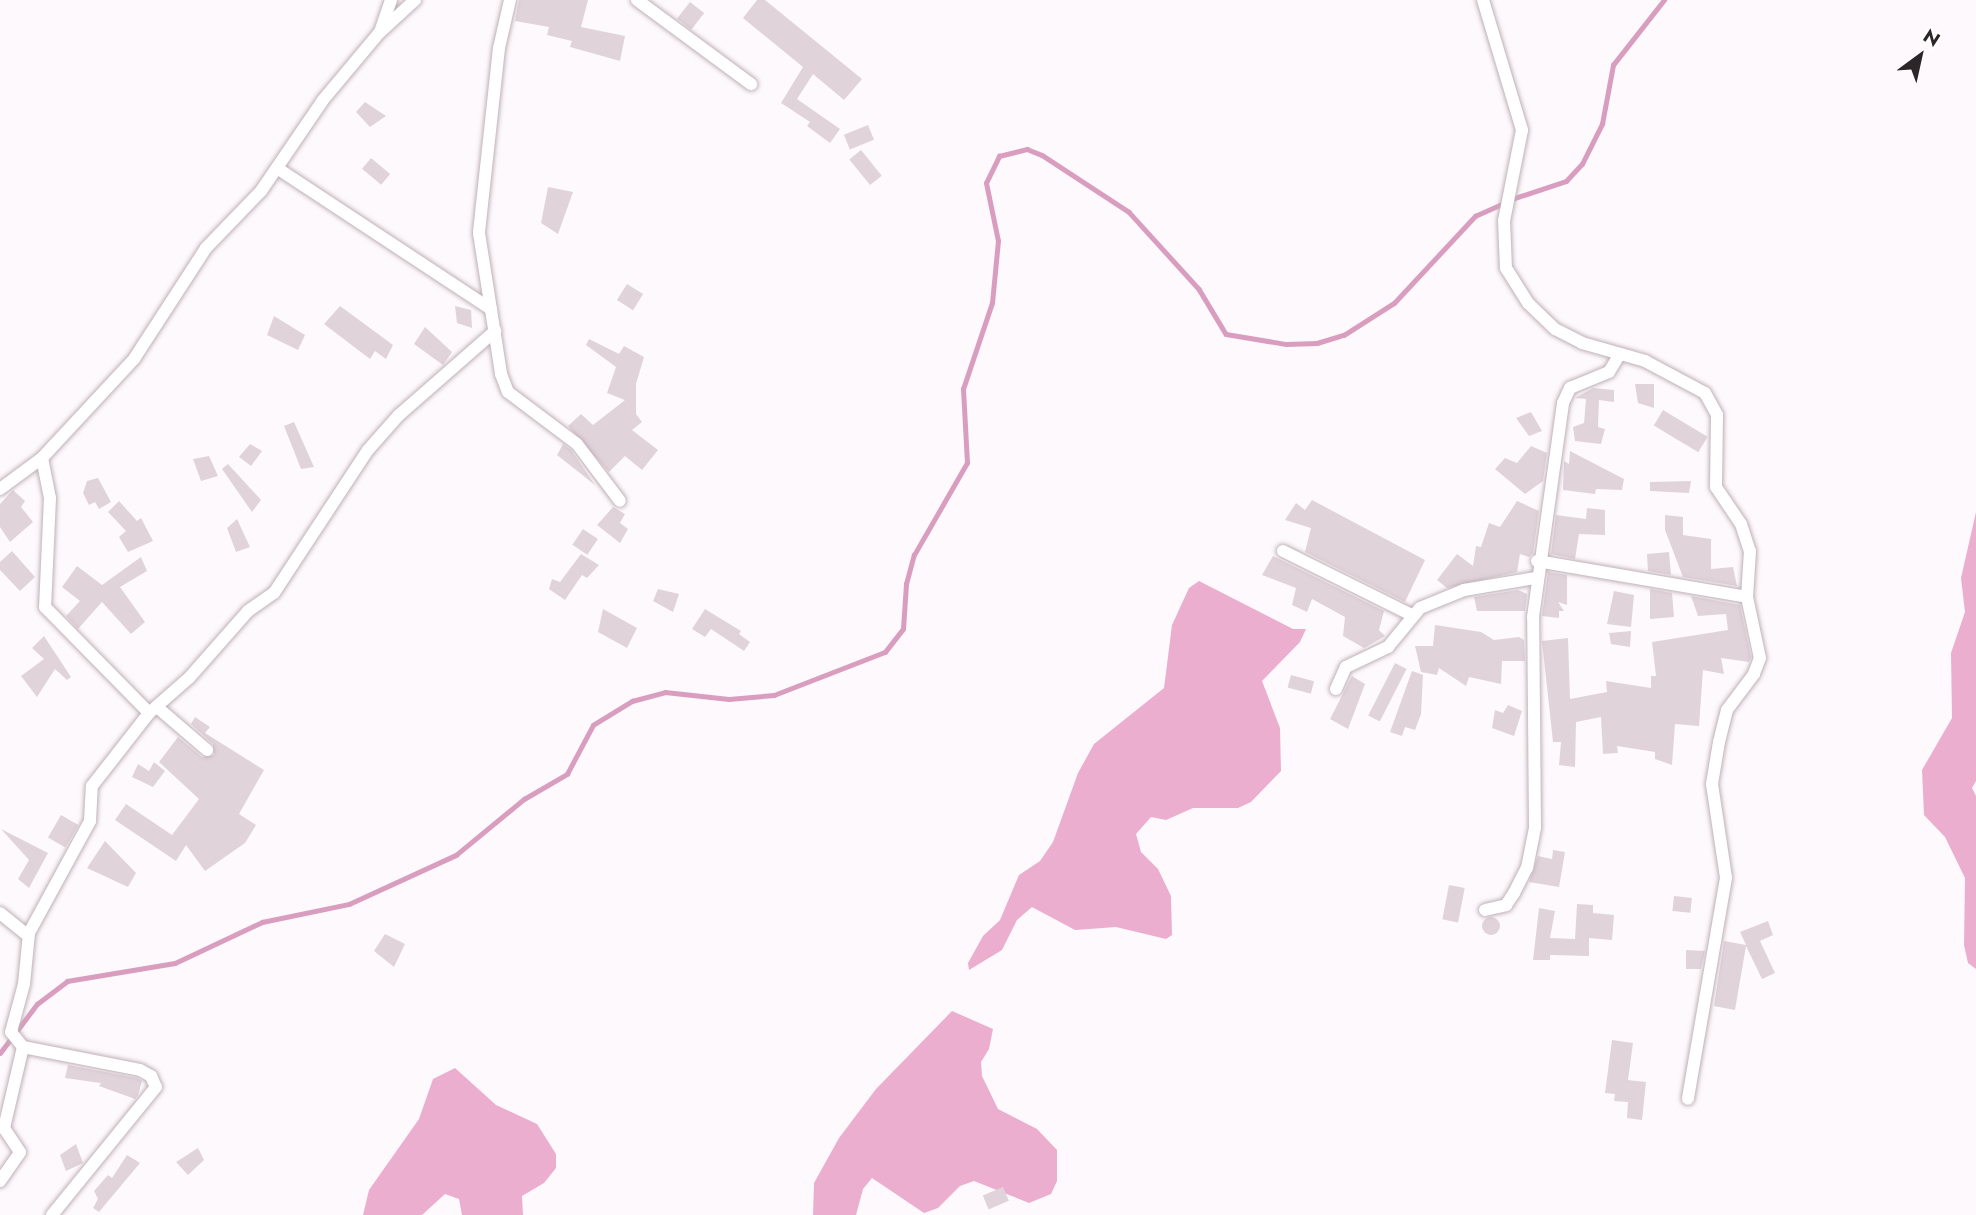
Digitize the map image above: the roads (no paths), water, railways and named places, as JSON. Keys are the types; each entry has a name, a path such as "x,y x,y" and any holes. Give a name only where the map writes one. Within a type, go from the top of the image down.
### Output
{"street":[{"path":"379,33 390,0"},
{"path":"0,489 41,458 134,359 206,248 277,168 323,100 379,33 415,0"},
{"path":"510,0 499,48 480,224 504,386 577,444 620,500"},
{"path":"637,0 751,84"},
{"path":"1483,0 1522,130 1514,182 1504,221 1506,268 1528,303 1555,330 1682,377 1711,401 1719,437 1714,479 1748,541 1747,597 1760,658 1754,674 1727,710 1712,784 1726,878 1688,1098"},
{"path":"277,168 491,309"},
{"path":"52,1215 156,1087 146,1072 23,1047 11,1032 24,984 28,936 90,821 92,786 153,710 189,678 248,611 274,593 368,450 399,415 495,331"},
{"path":"1485,910 1506,905 1514,893 1527,868 1535,828 1537,562 1566,394 1578,383 1609,372 1620,354"},
{"path":"41,458 50,498 45,607 153,710 207,750"},
{"path":"0,475 18,476"},
{"path":"1283,551 1412,615"},
{"path":"1537,562 1747,597"},
{"path":"1336,689 1346,667 1388,647 1412,615 1464,590 1536,578"},
{"path":"0,913 28,936"},
{"path":"0,1181 20,1152 4,1128 23,1047"}],"waterway":[{"path":"1512,199 1566,181 1582,164 1602,124 1613,65 1664,0"},
{"path":"0,1053 37,1004 67,981 175,963 262,922 349,904 456,855 524,799 567,774 593,725 632,701 665,692 729,699 774,695 885,652 903,629 906,584 914,555 967,463 963,389 992,303 998,241 986,183 999,156 1027,149 1042,155 1129,212 1199,289 1226,334 1286,344 1317,343 1344,335 1394,303 1475,216 1504,203"}]}
